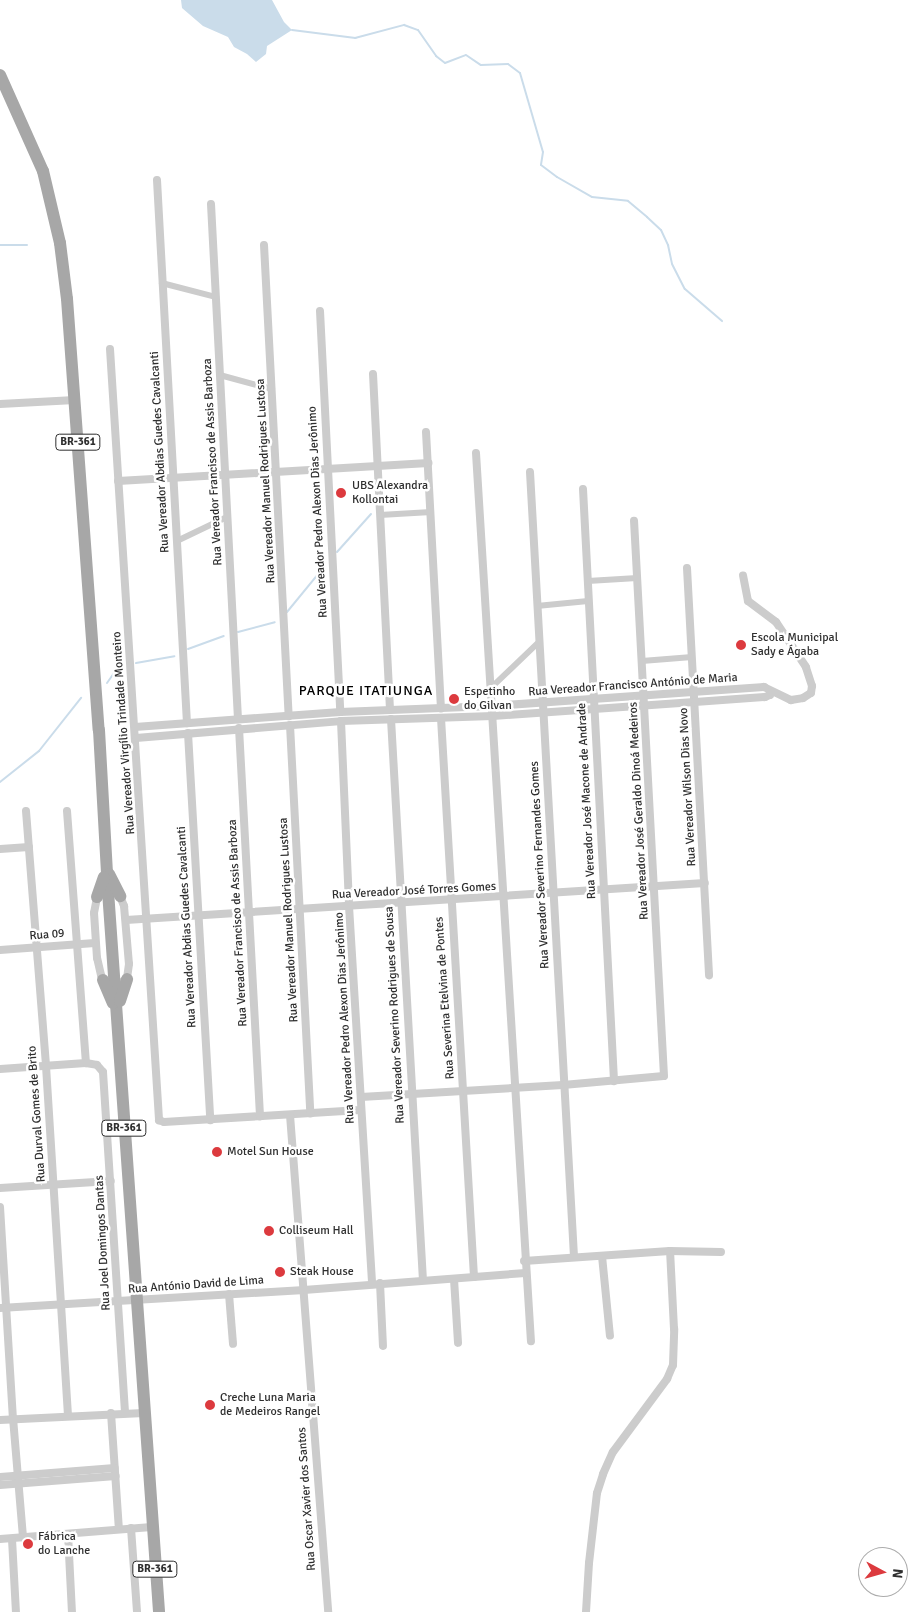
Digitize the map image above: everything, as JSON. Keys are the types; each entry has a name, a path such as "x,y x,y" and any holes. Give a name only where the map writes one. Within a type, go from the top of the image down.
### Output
{"main road":[{"name":"BR-361","path":"0,75 38,157 52,205 60,243 67,299 99,730 106,869 102,894 116,986 136,1300 159,1612"},
{"path":"106,869 120,896"},
{"path":"117,1010 127,979"},
{"path":"103,980 117,1010"}],"street":[{"name":"Rua Vereador Abdias Guedes Cavalcanti","path":"157,180 187,723"},
{"name":"Rua Vereador Francisco de Assis Barboza","path":"211,204 238,719"},
{"name":"Rua Vereador Manuel Rodrigues Lustosa","path":"264,245 289,716"},
{"path":"162,283 216,297"},
{"name":"Rua Vereador Pedro Alexon Dias Jerônimo","path":"320,311 340,712"},
{"name":"Rua Vereador Virgílio Trindade Monteiro","path":"110,349 136,738 158,1116 159,1120 164,1122 210,1120"},
{"path":"373,374 390,710"},
{"path":"220,375 272,389"},
{"path":"0,404 75,400"},
{"path":"426,432 441,709"},
{"path":"476,453 524,1261 531,1341"},
{"path":"118,481 428,463"},
{"name":"Rua Vereador Severino Fernandes Gomes","path":"530,472 538,643 574,1257"},
{"name":"Rua Vereador José Macone de Andrade","path":"583,489 614,1081"},
{"path":"380,515 431,512"},
{"path":"177,541 227,517"},
{"name":"Rua Vereador José Geraldo Dinoá Medeiros","path":"614,1081 662,1078 664,1069 634,521"},
{"name":"Rua Vereador Wilson Dias Novo","path":"687,568 710,975"},
{"name":"Rua Vereador Francisco António de Maria","path":"135,727 340,712 543,703 764,687 768,688 770,692 791,700 804,698 810,693 812,679 776,622 748,601 744,575"},
{"path":"588,581 637,578"},
{"path":"537,606 588,601"},
{"path":"491,688 538,643"},
{"path":"642,661 692,658"},
{"path":"136,738 341,721 493,716 645,706 765,696 770,695 770,692"},
{"name":"Rua Severina Etelvina de Pontes","path":"441,718 474,1277"},
{"name":"Rua Vereador Severino Rodrigues de Sousa","path":"391,719 423,1280"},
{"name":"Rua Vereador Pedro Alexon Dias Jerônimo","path":"341,721 349,906 361,1110 383,1346"},
{"name":"Rua Vereador Manuel Rodrigues Lustosa","path":"290,725 310,1113"},
{"name":"Rua Vereador Francisco de Assis Barboza","path":"239,728 260,1116"},
{"name":"Rua Vereador Abdias Guedes Cavalcanti","path":"188,733 210,1120"},
{"name":"Rua Durval Gomes de Brito","path":"26,811 46,1066 68,1415"},
{"path":"0,1069 86,1063 67,811"},
{"path":"0,849 29,847"},
{"name":"Rua Vereador José Torres Gomes","path":"126,920 654,888 705,883"},
{"path":"102,894 120,896 126,920 129,964 127,979 116,986 103,980 95,943 94,908 102,894"},
{"name":"Rua 09","path":"0,950 95,943"},
{"name":"Rua Joel Domingos Dantas","path":"86,1063 97,1065 103,1072 125,1413"},
{"path":"361,1097 614,1081"},
{"path":"210,1120 361,1110"},
{"name":"Rua Oscar Xavier dos Santos","path":"290,1114 328,1611"},
{"path":"0,1188 111,1181"},
{"path":"0,1207 3,1308 23,1538"},
{"path":"524,1261 670,1251 721,1252"},
{"path":"586,1612 589,1563 599,1485 613,1452 672,1369 675,1345 670,1251"},
{"path":"602,1256 610,1336"},
{"name":"Rua António David de Lima","path":"3,1308 304,1290 525,1273"},
{"path":"454,1278 458,1343"},
{"path":"228,1294 233,1344"},
{"path":"111,1413 119,1529"},
{"path":"0,1420 68,1415 144,1413"},
{"path":"0,1485 18,1480 115,1472"},
{"path":"0,1477 18,1480"},
{"path":"0,1539 152,1527"},
{"path":"131,1528 137,1612"},
{"path":"68,1534 72,1612"},
{"path":"12,1538 16,1612"},
{"path":"318,1612 328,1611"}],"water":[{"path":"181,0 272,0 284,22 292,30 267,46 266,54 256,62 247,54 234,47 228,37 203,26 182,8"}],"waterway":[{"path":"292,30 355,38 404,25 418,30 436,56 445,63 466,55 481,65 508,64 520,73 543,152 541,165 557,177 592,197 628,201 647,217 661,230 668,245 672,264 685,289 722,321"},
{"path":"0,245 27,245"},
{"path":"337,552 371,514"},
{"path":"287,612 324,567"},
{"path":"238,632 275,622"},
{"path":"188,649 224,636"},
{"path":"136,663 174,656"},
{"path":"107,683 119,666"},
{"path":"0,782 39,751 81,698"}],"place":[{"name":"UBS Alexandra Kollontai","path":"341,493"},
{"name":"Escola Municipal Sady e Ágaba","path":"741,645"},
{"name":"Espetinho do Gilvan","path":"454,699"},
{"name":"Motel Sun House","path":"217,1152"},
{"name":"Colliseum Hall","path":"269,1231"},
{"name":"Steak House","path":"280,1272"},
{"name":"Creche Luna Maria de Medeiros Rangel","path":"210,1405"},
{"name":"Fábrica do Lanche","path":"28,1544"}],"district":[{"name":"PARQUE ITATIUNGA","path":"366,691"}]}
